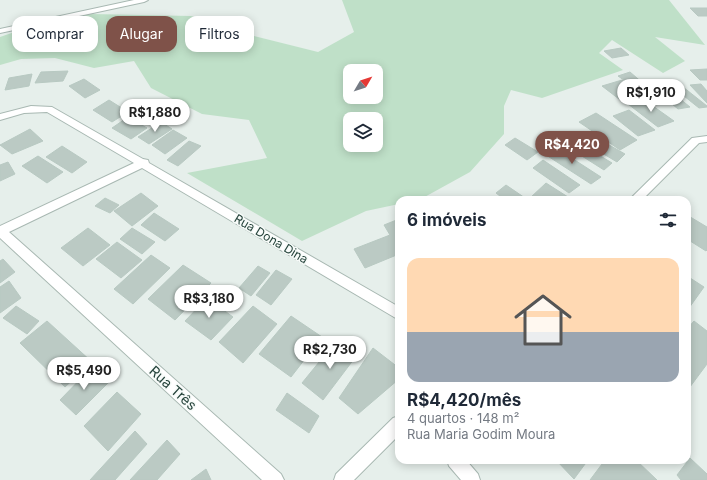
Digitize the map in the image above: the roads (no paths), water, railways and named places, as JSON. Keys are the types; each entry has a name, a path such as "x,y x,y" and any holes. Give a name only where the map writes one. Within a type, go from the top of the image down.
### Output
{"street":[{"path":"0,31 144,0"},
{"name":"Rua Dona Dina","path":"0,117 37,107 50,109 395,312"},
{"path":"639,196 696,140 707,139"},
{"path":"0,231 144,164"},
{"name":"Rua Três","path":"0,231 275,480"},
{"path":"342,480 395,428"},
{"path":"458,464 472,480"}]}
